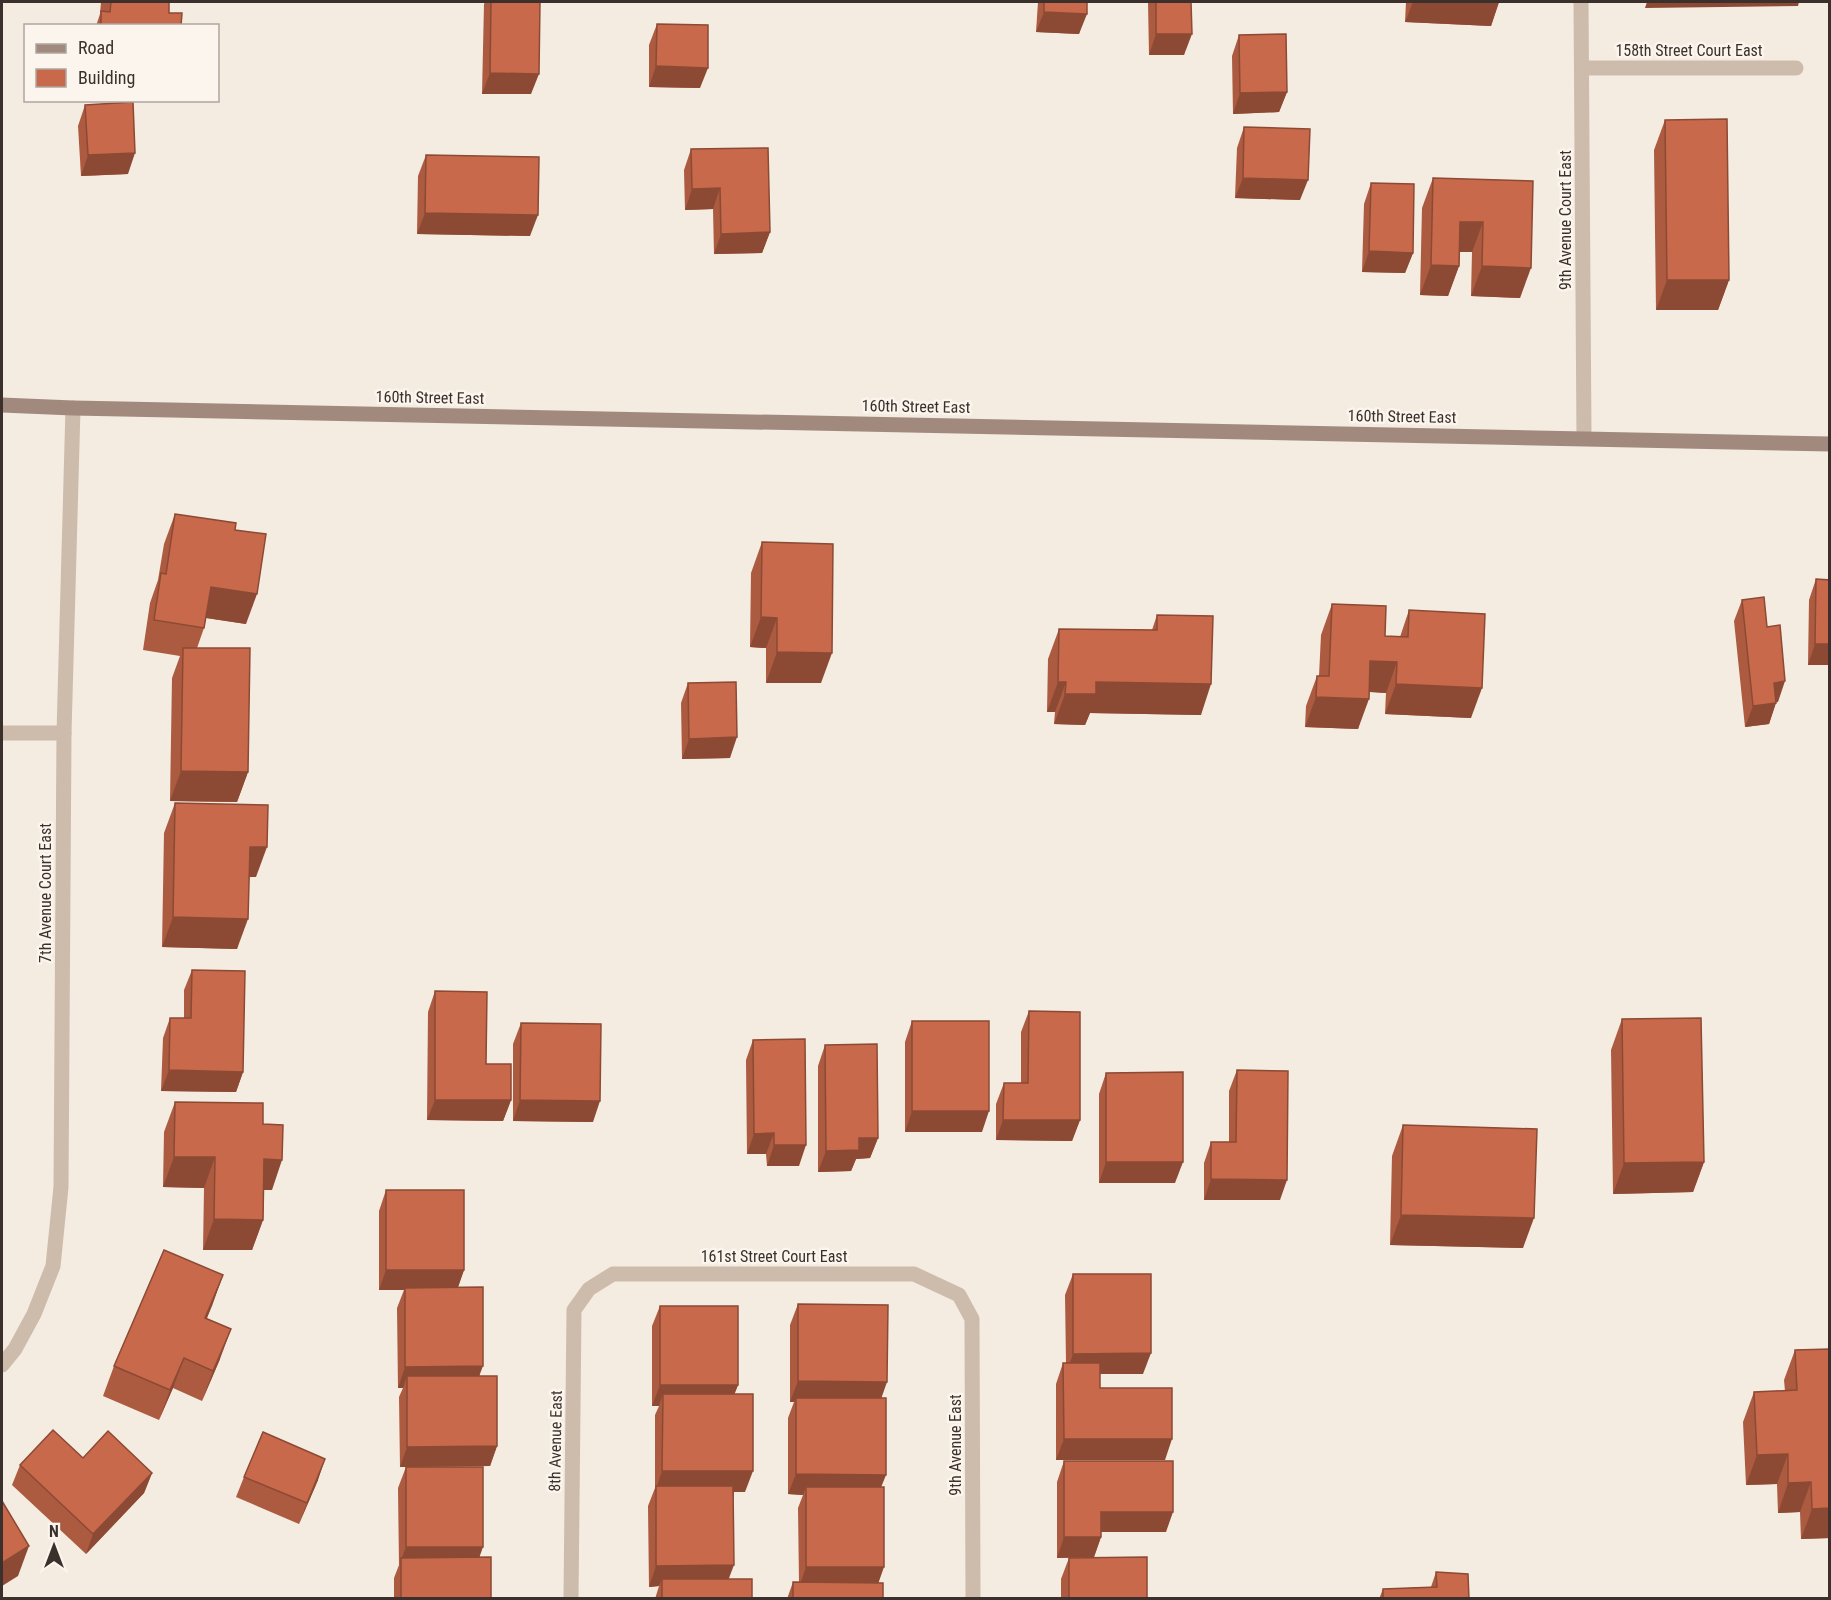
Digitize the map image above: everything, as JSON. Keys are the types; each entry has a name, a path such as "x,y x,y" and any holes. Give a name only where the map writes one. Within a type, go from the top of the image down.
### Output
{"street":[{"name":"9th Avenue Court East","path":"1581,2 1584,438"},
{"name":"158th Street Court East","path":"1582,68 1796,68"},
{"name":"160th Street East","path":"2,405 1830,444"},
{"name":"7th Avenue Court East","path":"2,1365 15,1349 34,1314 53,1266 61,1187 64,733 72,408"},
{"path":"2,732 64,733"},
{"name":"161st Street Court East","path":"589,1289 613,1274 914,1274 959,1295"},
{"name":"8th Avenue East","path":"571,1599 574,1310 589,1289"},
{"name":"9th Avenue East","path":"959,1295 972,1319 973,1599"}],"building":[{"path":"111,2 169,2 169,13 182,13 181,24 101,24 101,11 110,12"},
{"path":"491,2 540,2 539,74 490,73"},
{"path":"1044,2 1087,2 1087,14 1044,12"},
{"path":"1156,2 1191,2 1192,34 1156,34"},
{"path":"657,24 708,25 708,68 656,66"},
{"path":"1286,34 1287,92 1240,93 1239,35"},
{"path":"133,102 135,153 88,155 85,105"},
{"path":"1727,119 1729,280 1667,280 1665,120"},
{"path":"1244,127 1310,129 1308,180 1243,178"},
{"path":"768,148 770,232 721,234 720,188 692,189 691,149"},
{"path":"426,155 539,157 538,215 425,213"},
{"path":"1433,178 1533,181 1531,268 1482,266 1483,222 1460,222 1459,266 1431,265"},
{"path":"1371,183 1414,184 1413,253 1369,251"},
{"path":"175,514 236,523 235,530 266,534 257,594 211,587 204,628 154,620 161,573 166,574"},
{"path":"762,542 833,544 832,653 777,652 777,618 761,617"},
{"path":"1816,579 1830,580 1830,644 1815,644"},
{"path":"1764,597 1767,627 1780,625 1785,681 1774,683 1776,703 1753,706 1742,600"},
{"path":"1332,604 1386,606 1385,636 1408,637 1409,610 1485,614 1482,688 1396,684 1397,662 1370,661 1369,699 1316,697 1317,676 1329,676"},
{"path":"1157,615 1213,616 1211,684 1096,682 1096,694 1065,694 1066,682 1058,682 1059,629 1157,630"},
{"path":"183,648 250,648 248,772 181,771"},
{"path":"736,682 737,737 689,739 688,683"},
{"path":"175,803 268,805 267,847 250,847 248,919 173,917"},
{"path":"192,970 245,971 243,1072 169,1070 170,1018 191,1018"},
{"path":"435,991 487,992 486,1064 511,1064 511,1100 435,1100"},
{"path":"1029,1011 1080,1012 1080,1120 1003,1120 1004,1083 1028,1083"},
{"path":"1701,1018 1704,1162 1624,1163 1622,1019"},
{"path":"912,1021 989,1021 989,1111 912,1111"},
{"path":"521,1023 601,1024 600,1101 520,1100"},
{"path":"805,1039 806,1145 774,1145 774,1133 754,1134 753,1040"},
{"path":"877,1044 878,1138 859,1138 859,1150 826,1151 825,1045"},
{"path":"1237,1070 1288,1071 1287,1180 1211,1179 1211,1142 1236,1142"},
{"path":"1183,1072 1183,1162 1106,1162 1106,1073"},
{"path":"175,1102 263,1103 263,1124 283,1125 282,1160 264,1159 263,1220 214,1219 215,1157 174,1157"},
{"path":"1403,1125 1537,1129 1534,1218 1401,1215"},
{"path":"386,1190 464,1190 464,1270 386,1270"},
{"path":"164,1250 223,1275 205,1318 231,1329 213,1371 184,1358 170,1390 114,1366"},
{"path":"1073,1274 1151,1274 1151,1353 1073,1354"},
{"path":"483,1287 483,1366 405,1367 405,1288"},
{"path":"798,1304 888,1305 887,1382 798,1381"},
{"path":"660,1306 738,1306 738,1385 660,1385"},
{"path":"1830,1349 1830,1508 1812,1509 1811,1482 1788,1483 1788,1454 1757,1455 1754,1392 1797,1390 1795,1350"},
{"path":"1063,1363 1100,1363 1100,1388 1172,1388 1172,1439 1064,1439"},
{"path":"407,1376 497,1376 497,1446 407,1447"},
{"path":"663,1394 753,1394 753,1471 662,1471"},
{"path":"796,1398 886,1398 886,1475 796,1474"},
{"path":"53,1430 83,1458 108,1431 152,1473 93,1534 20,1465"},
{"path":"263,1432 325,1459 307,1503 244,1477"},
{"path":"1064,1461 1173,1461 1173,1512 1101,1512 1101,1537 1064,1537"},
{"path":"406,1467 483,1467 483,1547 406,1547"},
{"path":"656,1486 733,1486 734,1565 656,1566"},
{"path":"806,1487 884,1487 884,1567 806,1567"},
{"path":"2,1501 29,1546 2,1563"},
{"path":"491,1557 491,1599 401,1599 401,1558"},
{"path":"1147,1557 1147,1599 1069,1599 1069,1558"},
{"path":"1436,1572 1468,1574 1469,1599 1383,1599 1383,1589 1437,1587"},
{"path":"662,1579 752,1579 752,1599 662,1599"},
{"path":"793,1582 883,1583 883,1599 793,1599"}]}
